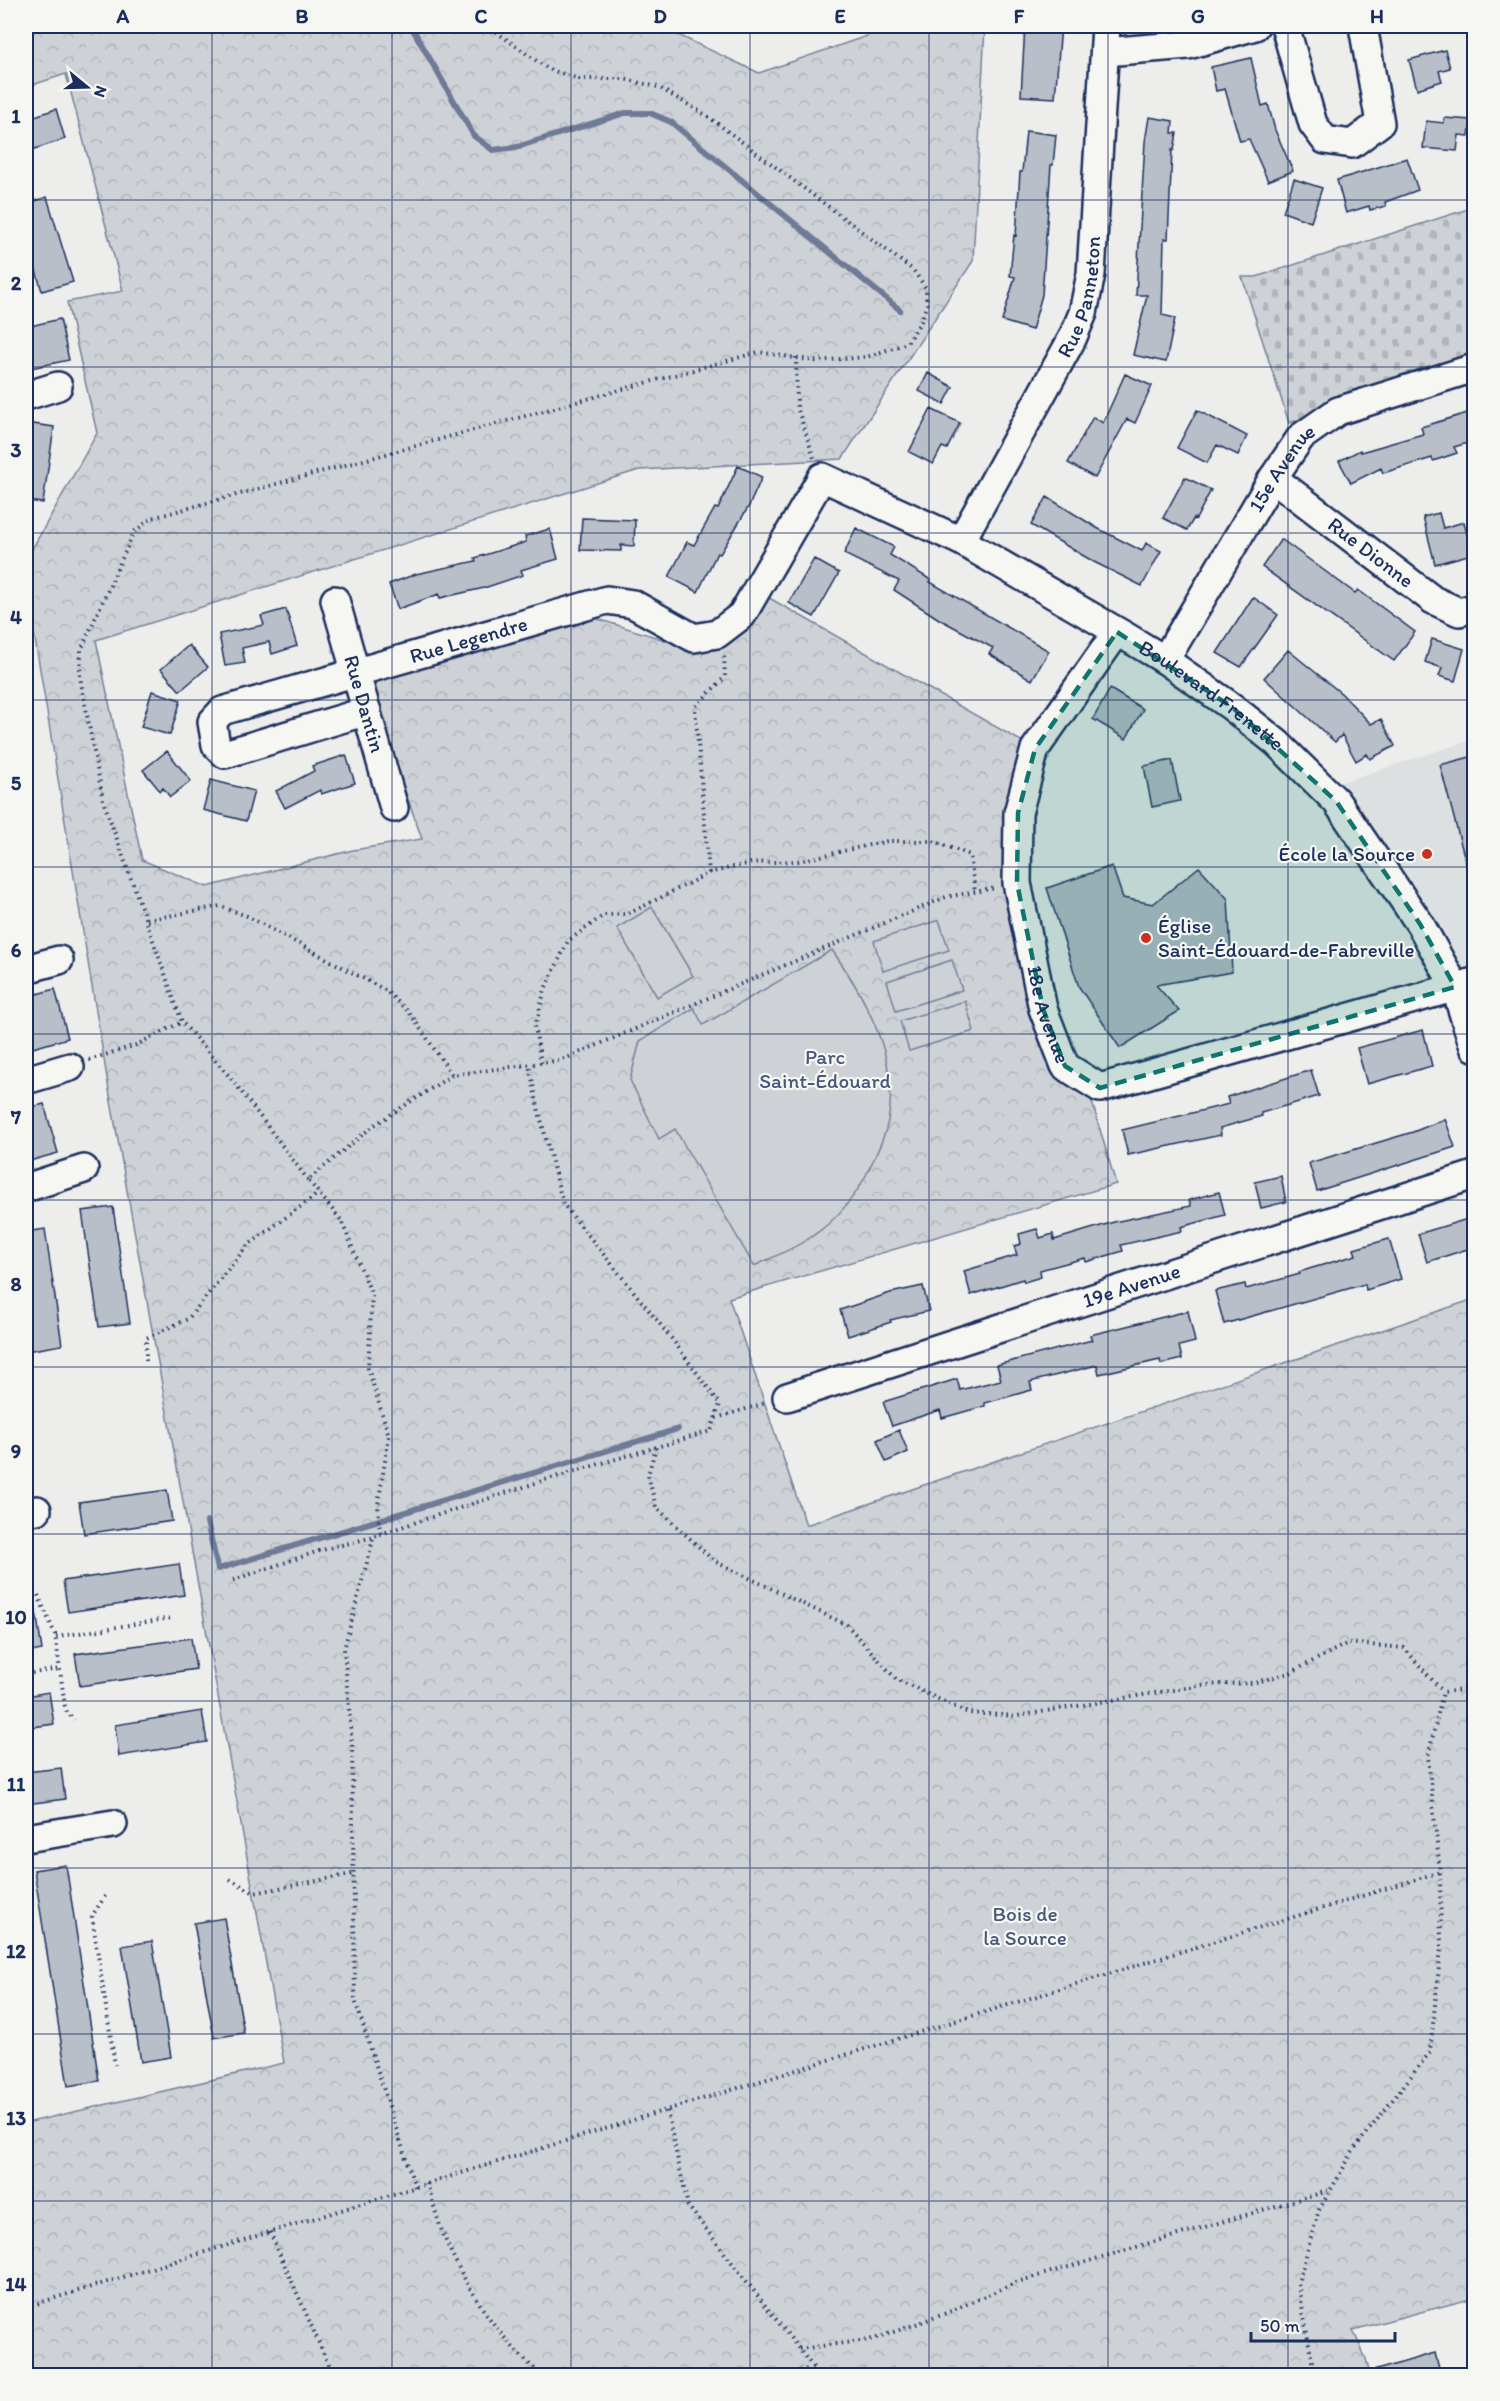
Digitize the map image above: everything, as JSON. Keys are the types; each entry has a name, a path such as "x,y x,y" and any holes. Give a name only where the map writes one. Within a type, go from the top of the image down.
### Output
{"street":[{"path":"1105,39 1188,45 1255,26"},
{"path":"1285,26 1313,124 1325,140 1352,144 1380,123 1363,26"},
{"name":"Rue Panneton","path":"961,541 1072,339 1083,313 1091,274 1105,39"},
{"name":"15e Avenue","path":"1165,660 1273,478 1300,437 1338,411 1474,368"},
{"path":"26,396 58,386"},
{"path":"717,634 742,615 822,477"},
{"name":"Boulevard Frenette","path":"822,477 961,541 1165,660 1232,706 1277,743 1336,801 1420,924 1465,984 1474,1047"},
{"name":"Rue Dionne","path":"1273,478 1433,600 1459,612 1474,608"},
{"name":"Rue Dantin","path":"336,600 394,808"},
{"name":"Rue Legendre","path":"367,711 225,754 216,745 212,722 222,711 607,600 633,604 694,638 717,634"},
{"name":"18e Avenue","path":"1117,632 1035,748 1018,813 1017,883 1043,1009 1065,1066 1100,1088 1465,984"},
{"path":"26,969 59,960"},
{"path":"26,1080 70,1067"},
{"path":"26,1188 84,1169"},
{"name":"19e Avenue","path":"787,1397 1474,1175"},
{"path":"26,1838 113,1824"}],"path":[{"path":"380,1534 378,1509 389,1437 368,1368 372,1295 341,1220 234,1082 182,1022 103,800 80,677 81,650 134,532 152,519 759,352 815,361 867,357 907,343 921,321 927,304 926,288 913,270 706,115 658,87 624,79 579,79 548,69 488,26"},
{"path":"795,357 797,407 805,437 822,477"},
{"path":"709,873 695,707 725,677 724,649 717,634"},
{"path":"541,1063 535,1027 545,989 568,941 604,915 628,914 709,873 751,863 799,861 887,841 933,841 970,855 975,892"},
{"path":"308,1180 373,1126 452,1075 562,1060 946,897 1017,883"},
{"path":"147,920 220,906 247,916 385,990 409,1012 452,1075"},
{"path":"70,1067 136,1045 182,1022"},
{"path":"233,1580 437,1514 711,1431 720,1404 672,1339 563,1204 529,1065"},
{"path":"146,1361 146,1338 188,1319 247,1246 319,1193"},
{"path":"715,1418 787,1397"},
{"path":"656,1447 648,1475 656,1507 714,1561 847,1625 896,1679 968,1713 1017,1716 1203,1685 1252,1683 1290,1673 1348,1642 1404,1648 1443,1692"},
{"path":"374,1536 344,1649 352,1744 355,2000 415,2187"},
{"path":"38,1595 56,1637 64,1706 74,1720"},
{"path":"56,1637 171,1618"},
{"path":"26,1674 60,1669"},
{"path":"1443,1692 1474,1689"},
{"path":"1322,2376 1313,2367 1299,2283 1319,2211 1355,2148 1430,2052 1441,1948 1440,1872 1428,1757 1443,1692"},
{"path":"26,2307 1440,1872"},
{"path":"230,1879 254,1893 352,1874"},
{"path":"105,1896 92,1916 115,2065"},
{"path":"667,2111 688,2206 820,2376"},
{"path":"427,2183 446,2241 480,2306 522,2358 543,2376"},
{"path":"799,2349 874,2339 944,2314 1017,2282 1331,2190"},
{"path":"270,2232 326,2359 336,2376"},
{"path":"776,2376 814,2368"}],"highlighted area":[{"path":"1117,632 1232,707 1336,801 1420,924 1455,987 1100,1088 1065,1066 1043,1009 1017,883 1018,813 1035,749"}],"shaded area":[{"name":"École la Source","path":"1474,739 1474,982 1455,987 1339,783"}],"green space":[{"name":"Bois de la Source","path":"26,26 659,26 759,73 896,26 985,26 973,261 842,459 639,470 96,640 142,860 207,887 353,850 422,839 376,709 368,673 569,610 700,651 757,591 1049,759 1025,808 1024,851 1051,1052 1087,1085 1116,1184 729,1298 806,1525 1474,1299 1474,2298 1353,2330 1366,2359 1370,2375 26,2375 26,2123 284,2063 109,1090 26,584 26,560 97,433 67,302 123,291 66,74 26,87"},
{"path":"1474,207 1474,363 1289,423 1242,277 1256,277"},
{"path":"652,907 693,976 657,997 617,928"},
{"path":"939,920 949,950 883,971 874,941"},
{"name":"Parc Saint-Édouard","path":"832,950 858,990 869,1012 886,1058 890,1082 890,1106 886,1129 865,1177 853,1197 837,1215 820,1231 804,1241 754,1266 675,1129 659,1139 630,1080 640,1041 694,1008 703,1025"},
{"path":"952,960 962,990 896,1011 887,981"},
{"path":"965,1001 974,1031 909,1051 900,1021"}],"building":[{"path":"1025,26 1061,26 1055,98 1021,96"},
{"path":"1445,50 1450,68 1439,71 1442,81 1417,89 1409,60"},
{"path":"1251,58 1262,106 1268,104 1275,130 1293,171 1268,181 1249,139 1240,141 1225,89 1216,91 1211,67"},
{"path":"56,109 65,139 26,152 26,119"},
{"path":"1149,117 1173,121 1172,133 1177,133 1174,150 1172,150 1168,239 1164,239 1162,315 1175,318 1166,362 1133,355 1147,295 1136,295 1145,142"},
{"path":"1444,118 1471,120 1469,136 1459,135 1457,151 1423,148 1426,121 1444,123"},
{"path":"1026,131 1056,135 1053,165 1051,165 1042,295 1032,330 1002,321 1015,277 1010,276"},
{"path":"1407,158 1418,190 1385,202 1386,206 1370,210 1369,206 1346,213 1337,180"},
{"path":"1294,179 1322,188 1311,222 1283,212"},
{"path":"47,197 73,282 42,291 26,237 26,204"},
{"path":"60,319 69,360 26,369 26,327"},
{"path":"928,373 953,387 944,404 919,391"},
{"path":"1125,374 1152,386 1135,423 1127,419 1095,478 1068,463 1093,417 1103,423"},
{"path":"931,409 960,423 947,449 942,447 933,464 909,452"},
{"path":"1197,410 1247,436 1238,455 1217,445 1207,463 1177,448"},
{"path":"1474,411 1474,441 1454,447 1457,453 1383,473 1381,468 1351,483 1339,461 1360,450 1361,452 1423,434 1421,427"},
{"path":"26,423 54,427 43,503 26,501"},
{"path":"738,466 762,477 749,506 720,554 717,553 698,592 669,577 687,542 694,545 715,508 718,509"},
{"path":"1185,477 1211,490 1196,519 1194,518 1187,530 1163,518"},
{"path":"1047,497 1097,528 1142,551 1146,543 1161,551 1142,586 1094,562 1031,525"},
{"path":"1439,513 1443,528 1464,522 1472,554 1435,564 1423,517"},
{"path":"582,518 635,520 634,546 621,545 621,551 580,550"},
{"path":"856,528 894,547 890,555 931,580 930,582 1049,651 1032,680 989,654 993,648 939,619 894,590 899,581 844,554"},
{"path":"550,529 558,559 521,570 523,575 484,588 440,598 439,594 398,609 389,584 416,574 476,561 475,558 526,542 525,536"},
{"path":"1281,539 1355,593 1358,590 1415,632 1394,661 1262,567"},
{"path":"814,559 839,573 814,617 789,603"},
{"path":"1253,597 1278,615 1241,667 1217,653"},
{"path":"286,609 297,646 272,654 269,642 242,648 245,663 225,666 219,634 264,625 261,616"},
{"path":"1432,639 1464,649 1455,681 1439,676 1442,668 1425,662"},
{"path":"189,645 208,667 180,691 161,669"},
{"path":"1288,650 1342,694 1371,724 1381,719 1395,746 1370,759 1367,754 1356,761 1342,735 1335,742 1264,678"},
{"path":"1110,689 1143,709 1126,739 1093,719"},
{"path":"152,691 181,700 170,735 141,727"},
{"path":"167,751 191,781 170,797 163,788 160,791 143,770"},
{"path":"346,755 355,783 321,794 320,790 285,808 276,791 314,771 312,766"},
{"path":"1474,756 1474,874 1469,875 1440,765"},
{"path":"1172,760 1180,801 1152,807 1144,766"},
{"path":"211,780 254,791 246,821 203,810"},
{"name":"Église Saint-Édouard-de-Fabreville","path":"1112,866 1123,898 1153,904 1199,867 1228,899 1232,972 1156,985 1179,1011 1120,1048 1079,987 1047,888"},
{"path":"55,989 68,1038 26,1050 26,1006 35,1003 33,995"},
{"path":"1423,1030 1432,1066 1367,1084 1357,1048"},
{"path":"1311,1070 1319,1096 1220,1128 1221,1135 1128,1155 1122,1130 1229,1104 1227,1097"},
{"path":"44,1104 58,1153 26,1162 26,1113 29,1112 28,1108"},
{"path":"1445,1119 1455,1147 1317,1191 1309,1163 1413,1132"},
{"path":"1281,1176 1286,1202 1261,1208 1255,1182"},
{"path":"1219,1192 1225,1215 1181,1227 1182,1231 1121,1245 1123,1251 1086,1262 1085,1258 1040,1270 1041,1277 1024,1282 1023,1279 971,1295 964,1271 1017,1255 1014,1246 1021,1244 1019,1234 1037,1229 1040,1238 1053,1234 1054,1240 1114,1222 1191,1206 1189,1200"},
{"path":"113,1207 130,1323 99,1327 82,1211"},
{"path":"1474,1217 1474,1247 1427,1262 1418,1234"},
{"path":"45,1229 62,1345 26,1351 26,1232"},
{"path":"1389,1239 1401,1279 1366,1290 1365,1284 1224,1324 1215,1291 1245,1284 1246,1289 1300,1274 1299,1272 1356,1255 1354,1249"},
{"path":"923,1286 929,1311 890,1320 891,1322 848,1336 840,1310 890,1293"},
{"path":"1188,1311 1195,1342 1179,1346 1182,1359 1161,1364 1160,1360 1099,1374 1097,1365 1030,1382 1032,1390 985,1403 985,1406 942,1418 940,1410 892,1426 883,1402 957,1379 960,1390 1001,1380 997,1365 1092,1340 1090,1335"},
{"path":"899,1430 908,1452 886,1462 877,1440"},
{"path":"167,1490 172,1521 84,1534 79,1502"},
{"path":"179,1564 184,1595 68,1612 63,1581"},
{"path":"26,1599 34,1599 42,1650 26,1653"},
{"path":"191,1638 196,1669 80,1686 75,1654"},
{"path":"49,1692 54,1724 26,1728 26,1696"},
{"path":"202,1711 207,1742 119,1756 115,1725"},
{"path":"61,1768 65,1799 26,1804 26,1772"},
{"path":"66,1865 99,2081 68,2086 34,1870"},
{"path":"224,1918 244,2033 214,2038 194,1923"},
{"path":"152,1941 171,2057 141,2062 122,1946"},
{"path":"1435,2353 1441,2376 1374,2376 1373,2371"}],"waterway":[{"path":"411,26 474,136 493,150 517,147 625,113 650,113 671,122 900,310"},
{"path":"207,1522 218,1569 678,1429"}],"place":[{"name":"École la Source","path":"1427,854"},
{"name":"Église Saint-Édouard-de-Fabreville","path":"1146,938"}]}
